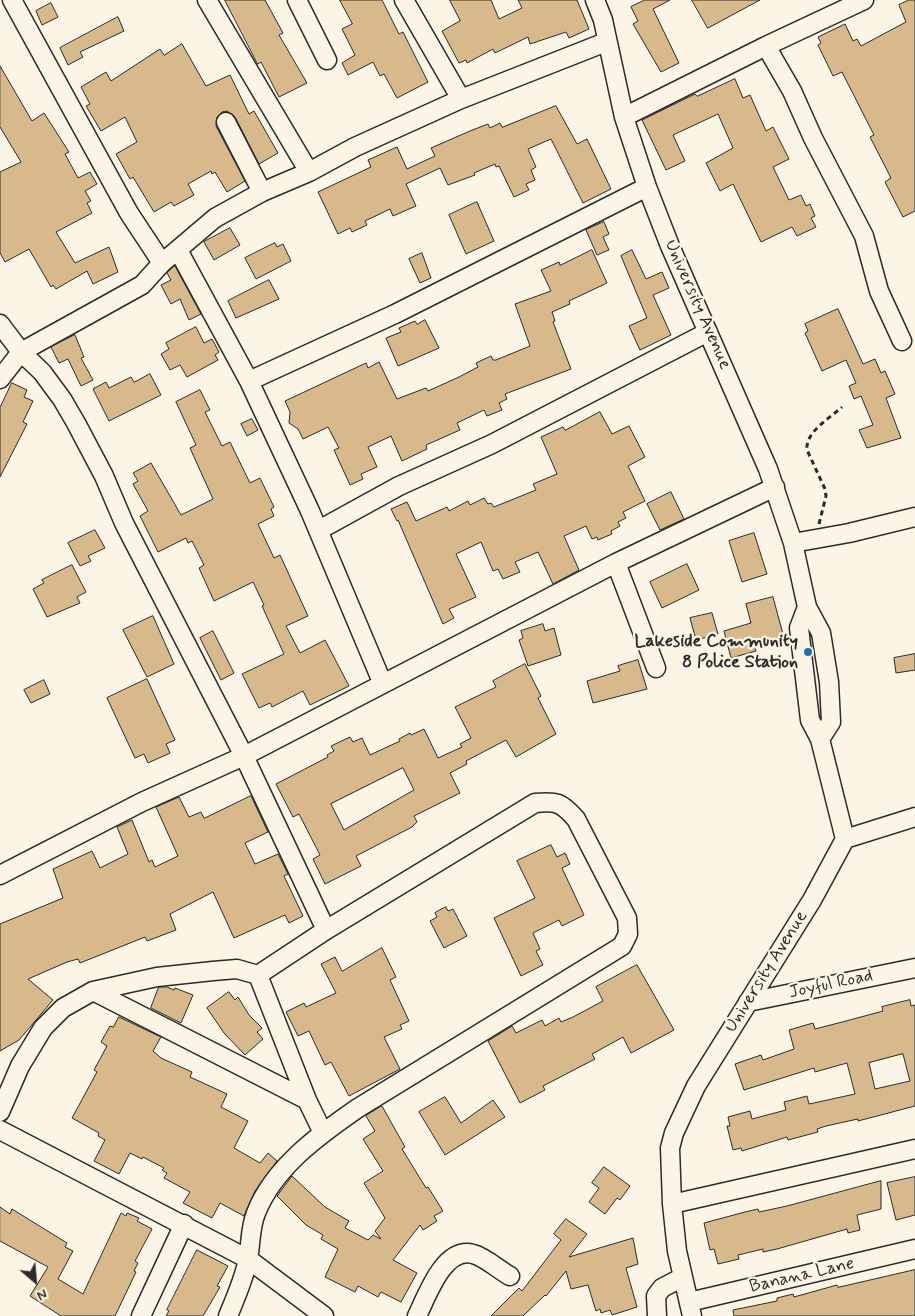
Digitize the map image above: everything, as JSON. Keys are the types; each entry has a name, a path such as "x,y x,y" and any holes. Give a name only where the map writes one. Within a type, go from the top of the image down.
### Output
{"street":[{"path":"12,0 129,213 162,264"},
{"path":"207,0 309,172"},
{"path":"297,0 327,60"},
{"path":"404,0 461,99"},
{"name":"University Avenue","path":"595,0 603,20 606,42 624,117 647,187 775,487 793,543 807,607 821,633 829,682 831,722 820,739"},
{"path":"624,117 766,46 864,0"},
{"path":"0,379 21,352 142,285 162,264 215,218 262,192 309,172 355,147 461,99 606,42"},
{"path":"766,46 792,91 813,138 864,236 879,291 902,341"},
{"path":"226,122 262,192"},
{"path":"249,381 396,314 647,187"},
{"path":"178,250 249,381 319,530 382,682"},
{"path":"0,324 21,352 42,372 62,398 76,423 104,476 124,523 244,756 326,930"},
{"path":"319,530 399,486 492,444 708,332"},
{"path":"0,875 142,802 244,756 382,682 616,563 775,487"},
{"path":"793,543 815,540 915,517"},
{"path":"616,563 656,668"},
{"path":"807,607 799,628 810,720 820,739 845,839 915,817"},
{"path":"0,1112 20,1066 43,1028 63,1008 93,991 157,977 204,972 237,969 258,975 326,930 535,803 552,801 564,805 576,819 627,918 628,934 622,946 472,1036 323,1133 297,1155 272,1185 255,1214 248,1259 240,1289 228,1316"},
{"name":"University Avenue","path":"690,1309 677,1251 672,1204 670,1148 674,1133 696,1086 817,891 845,839"},
{"name":"Joyful Road","path":"748,1002 915,968"},
{"path":"258,975 307,1100 323,1133"},
{"path":"93,991 307,1100"},
{"path":"0,1130 184,1224 248,1259 324,1316"},
{"path":"672,1204 915,1149"},
{"path":"141,1316 184,1224"},
{"name":"Banana Lane","path":"690,1309 915,1249"},
{"path":"417,1316 440,1269 450,1259 464,1253 474,1254 510,1276"},
{"path":"657,1316 656,1296 662,1288 683,1277"}],"path":[{"path":"815,540 826,496 806,444 809,436 842,407"}],"building":[{"path":"225,0 265,0 283,33 279,35 307,83 279,97 261,62 258,64"},
{"path":"340,0 382,0 399,34 403,32 428,82 397,98 384,74 380,76 373,62 348,75 342,63 355,55 342,29 352,24"},
{"path":"450,0 491,0 499,19 522,8 518,0 577,0 589,29 569,38 566,32 530,44 528,37 495,53 493,49 467,63 466,60 459,63 442,31 460,21"},
{"path":"645,0 670,0 653,9 679,63 661,72 633,24 638,21 631,7"},
{"path":"692,0 760,0 708,28"},
{"path":"909,0 915,0 915,211 903,217 885,182 891,178 870,137 874,135 842,72 833,76 818,45 821,43 818,37 845,24 853,41 857,39 861,46 906,22 899,5"},
{"path":"51,3 58,17 42,25 36,11"},
{"path":"118,17 124,31 80,52 83,57 68,65 60,48"},
{"path":"182,44 206,86 230,75 249,114 254,111 278,153 259,164 235,117 227,111 222,112 217,117 216,126 245,181 227,192 215,172 212,174 211,171 188,184 194,195 174,206 171,202 154,212 133,177 130,179 116,154 137,142 125,117 101,131 86,106 90,104 81,87 106,72 111,81 160,49 164,55"},
{"path":"0,66 32,121 44,113 69,152 65,154 78,178 90,172 97,184 85,191 91,201 87,203 92,213 56,232 75,263 109,247 118,272 93,284 87,271 56,289 53,285 51,287 29,249 5,262 0,253 0,172 21,162 0,127"},
{"path":"735,79 743,98 750,95 766,131 773,127 789,159 773,167 789,200 801,195 806,206 810,204 815,216 811,218 816,227 797,236 792,227 761,242 733,184 720,191 706,163 733,148 718,114 673,135 685,161 666,170 642,120 695,94 697,96"},
{"path":"556,106 577,144 587,139 611,189 583,203 551,139 528,149 536,167 531,170 535,180 526,184 529,190 514,197 499,166 496,167 495,164 474,173 475,175 448,185 440,168 406,184 416,206 393,216 390,209 365,221 367,225 352,232 350,228 338,234 318,192 371,167 368,160 397,147 407,169 435,156 431,148 470,131 488,124 490,128 500,123 502,127"},
{"path":"477,202 494,241 466,254 449,215"},
{"path":"604,222 609,234 603,237 609,250 597,255 586,230"},
{"path":"230,228 240,245 214,260 204,242"},
{"path":"275,243 277,247 283,244 291,261 256,279 245,258"},
{"path":"592,250 607,283 569,301 570,304 552,312 555,321 553,322 571,369 505,394 507,399 499,403 502,410 487,416 484,410 457,423 460,430 426,445 427,449 402,461 391,436 368,447 377,467 361,474 363,479 350,485 334,450 339,448 328,427 303,439 298,429 289,423 290,412 285,401 366,363 368,368 379,362 397,399 426,388 428,391 459,377 478,367 476,363 491,356 493,360 496,360 530,346 515,304 551,291 541,270 559,262 560,265"},
{"path":"632,250 646,279 662,272 669,288 653,295 671,335 640,350 629,326 647,318 621,256"},
{"path":"422,253 431,278 420,283 409,259"},
{"path":"175,266 201,314 189,320 180,299 171,304 161,285 171,280 167,273"},
{"path":"269,280 279,299 236,318 228,301"},
{"path":"838,309 863,364 875,359 881,373 885,371 895,394 886,398 901,438 867,448 859,430 873,425 861,396 854,399 849,386 856,383 846,360 822,371 805,333 808,331 805,324"},
{"path":"425,320 439,348 398,366 386,338 401,332 399,328 415,321 417,324"},
{"path":"196,327 204,343 212,339 219,352 215,355 218,360 187,377 180,365 170,370 161,354 169,349 166,343"},
{"path":"75,335 84,357 81,358 93,380 81,386 68,359 59,363 51,347"},
{"path":"150,374 161,395 109,421 93,389 106,382 109,388 131,377 134,382"},
{"path":"12,383 27,390 24,397 33,401 23,422 27,424 0,477 0,408"},
{"path":"200,390 210,410 205,412 222,446 230,442 250,483 260,478 274,507 271,509 274,516 258,524 274,558 280,555 308,616 286,626 300,653 325,640 349,686 310,705 303,691 272,707 270,703 259,708 242,674 284,654 253,582 214,601 199,568 204,565 192,541 188,543 186,538 158,552 140,516 148,511 133,484 138,481 133,473 151,463 181,515 213,499 190,448 196,445 176,402"},
{"path":"600,412 612,434 629,426 645,457 628,466 645,501 623,512 626,518 618,522 620,526 611,531 612,534 598,540 597,537 592,539 586,526 564,536 579,570 553,584 538,552 515,562 520,572 503,579 498,569 493,571 481,542 456,554 476,597 449,609 454,618 443,624 398,520 391,509 407,502 416,521 447,507 449,511 468,501 470,505 484,498 488,504 491,503 494,507 536,490 533,484 557,474 541,437 563,427 565,430"},
{"path":"252,419 258,430 247,436 241,424"},
{"path":"671,492 684,519 660,530 647,504"},
{"path":"95,530 105,548 88,556 91,561 80,566 68,543"},
{"path":"754,533 767,574 742,582 729,541"},
{"path":"687,564 699,590 662,608 650,582"},
{"path":"72,565 86,592 77,597 80,603 47,617 33,589 44,583 42,580"},
{"path":"773,597 784,638 754,645 756,651 731,658 724,631 751,623 746,604"},
{"path":"712,613 718,634 696,640 690,618"},
{"path":"153,616 174,664 147,677 123,630"},
{"path":"543,624 545,631 554,628 561,655 528,666 519,640 523,638 521,631"},
{"path":"213,631 234,673 221,680 200,638"},
{"path":"915,654 915,670 896,673 894,658"},
{"path":"638,660 647,689 593,703 587,681 620,671 618,666"},
{"path":"525,664 541,696 538,698 556,734 516,757 506,740 466,761 467,764 450,773 460,793 414,816 417,822 412,827 356,856 361,866 325,884 313,859 320,855 299,814 293,817 276,784 328,757 327,755 334,751 331,746 350,737 353,742 362,738 370,755 400,741 399,739 410,733 411,735 424,729 438,758 462,747 460,744 471,738 455,707 496,687 493,681","holes":["403,768 414,790 344,830 331,804"]},
{"path":"147,679 175,740 166,744 170,753 148,763 144,754 135,758 107,698"},
{"path":"44,680 50,694 31,703 24,690"},
{"path":"251,796 268,832 245,843 255,864 278,854 288,874 284,876 303,916 289,923 285,915 234,938 213,892 170,914 176,930 147,941 145,937 80,963 78,959 67,962 28,979 53,1000 19,1040 0,1051 0,924 63,898 53,869 92,851 100,868 128,854 117,827 132,820 149,862 152,860 155,867 178,856 156,807 179,797 189,817 201,812 204,818"},
{"path":"551,845 557,857 565,853 570,864 562,868 584,915 562,926 559,920 533,933 540,949 536,951 543,965 521,976 494,918 535,898 517,861"},
{"path":"446,907 448,911 453,909 467,936 444,948 430,921 437,917 435,913"},
{"path":"382,948 396,977 390,980 409,1021 400,1025 402,1029 384,1037 400,1069 349,1096 331,1062 325,1065 309,1031 298,1036 286,1012 304,1003 306,1007 336,993 321,964 335,957 342,971"},
{"path":"637,965 674,1030 631,1053 623,1037 592,1054 595,1059 543,1086 545,1090 520,1103 488,1041 512,1026 516,1033 542,1020 545,1026 559,1018 561,1022 573,1017 603,1001 596,987"},
{"path":"159,987 167,987 174,990 175,988 193,995 181,1023 151,1008"},
{"path":"229,992 235,1000 238,997 249,1015 262,1028 257,1032 263,1039 245,1055 224,1033 207,1008"},
{"path":"910,1000 911,1006 915,1005 915,1106 858,1121 858,1119 826,1126 817,1129 818,1132 788,1140 787,1137 742,1151 741,1148 733,1150 727,1126 730,1126 728,1117 750,1111 752,1119 786,1110 784,1102 807,1096 809,1104 855,1094 847,1063 815,1072 814,1068 744,1090 735,1064 761,1055 763,1060 794,1049 789,1030 813,1023 815,1029 883,1011 882,1007","holes":["903,1054 910,1081 875,1089 869,1063"]},
{"path":"119,1017 161,1037 153,1051 161,1058 192,1072 190,1077 227,1094 221,1107 248,1121 234,1148 260,1163 268,1153 277,1161 255,1191 244,1216 220,1203 212,1218 183,1203 190,1192 164,1178 167,1173 162,1170 164,1168 143,1157 142,1159 130,1153 119,1174 94,1161 105,1140 98,1136 99,1133 72,1118 97,1072 94,1070 107,1046 101,1042 110,1026 113,1027"},
{"path":"445,1097 461,1123 493,1100 505,1117 445,1155 419,1112"},
{"path":"382,1106 405,1147 402,1149 443,1211 434,1216 437,1221 423,1230 420,1225 393,1260 417,1273 401,1302 381,1292 378,1297 358,1286 355,1292 325,1277 338,1249 321,1239 323,1235 306,1225 277,1196 292,1176 325,1207 349,1221 345,1228 368,1240 373,1235 381,1239 375,1231 385,1218 364,1183 383,1171 363,1139 375,1131 366,1116"},
{"path":"604,1167 630,1186 620,1200 617,1198 605,1214 589,1202 599,1188 592,1183"},
{"path":"915,1177 915,1215 896,1220 887,1183"},
{"path":"881,1181 881,1209 857,1215 860,1230 848,1233 847,1229 777,1249 763,1252 763,1249 738,1255 739,1259 718,1264 714,1249 710,1250 704,1223 758,1209 759,1212 787,1206"},
{"path":"0,1207 10,1214 12,1209 67,1243 65,1247 73,1251 58,1279 83,1294 121,1213 126,1216 127,1213 139,1218 137,1221 152,1229 135,1261 138,1263 134,1271 136,1272 115,1316 61,1316 30,1296 48,1267 0,1241"},
{"path":"566,1219 587,1234 569,1257 633,1238 638,1264 626,1268 637,1307 612,1315 610,1310 601,1313 600,1309 596,1311 588,1285 571,1289 566,1271 546,1296 523,1316 491,1316 519,1288 522,1291 561,1240 554,1234"},
{"path":"197,1250 228,1266 217,1286 220,1287 203,1316 166,1316 169,1311 167,1310"},
{"path":"915,1270 915,1316 734,1316 733,1310 777,1301 777,1298 793,1294 794,1297 837,1285 838,1287"}],"place":[{"name":"Lakeside Community 8 Police Station","path":"808,652"}]}
